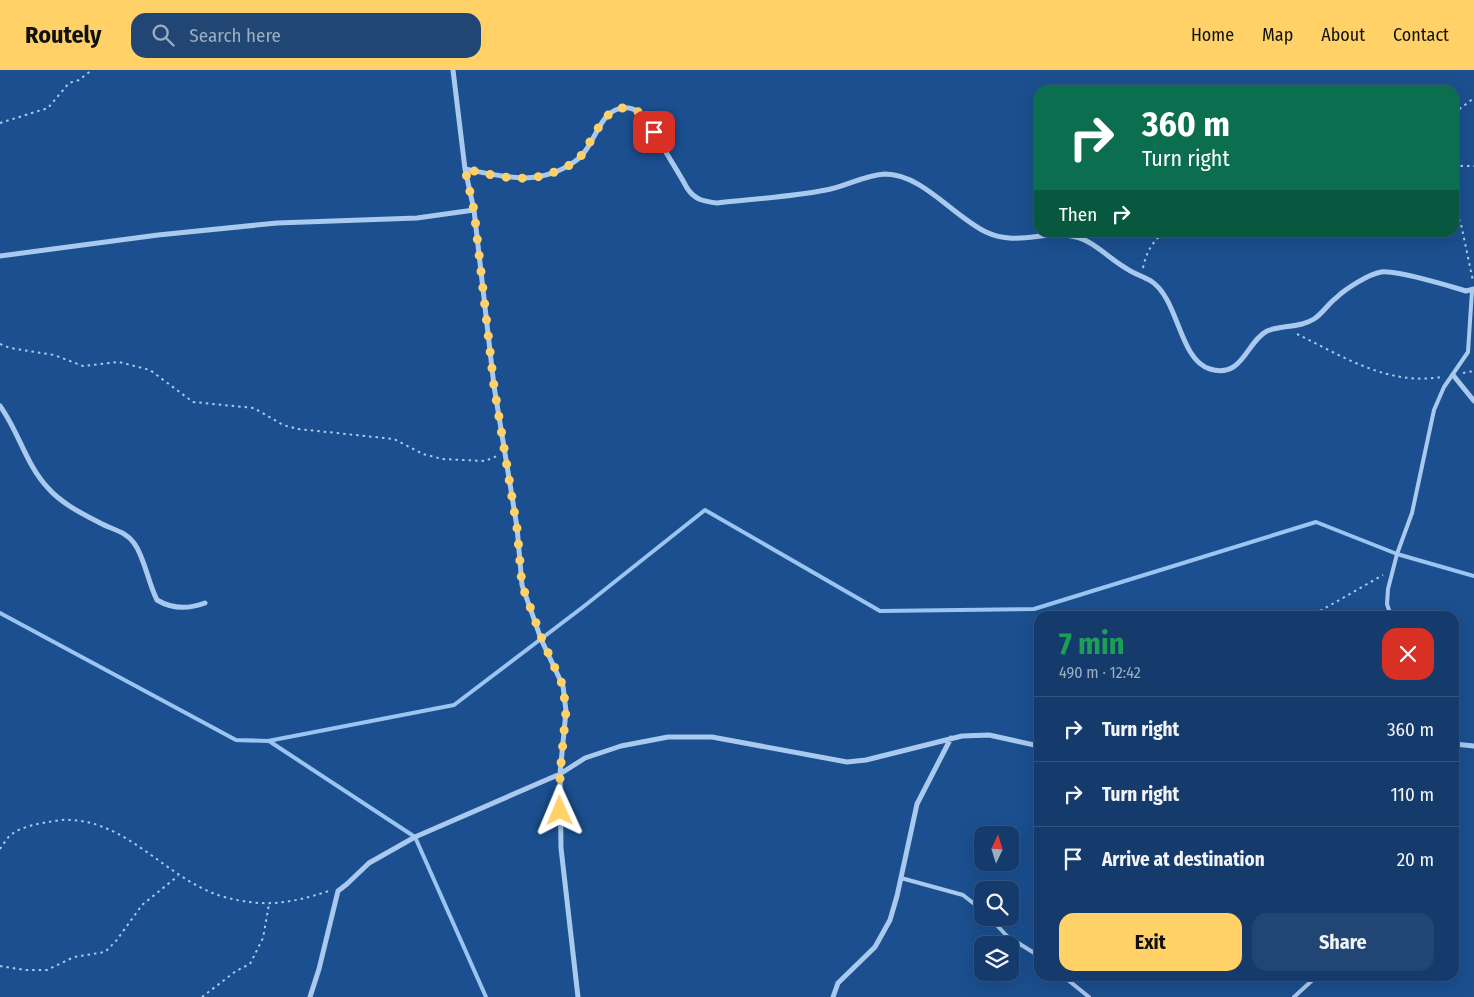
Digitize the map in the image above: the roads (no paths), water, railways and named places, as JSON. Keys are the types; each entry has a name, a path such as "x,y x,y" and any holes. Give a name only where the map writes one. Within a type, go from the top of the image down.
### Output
{"street":[{"path":"453,70 465,169 474,210 494,386 517,528 522,585 542,639 563,686 566,711 560,774 561,848 578,997"},
{"path":"465,169 514,179 527,179 556,171 576,162 606,116 614,110 624,107 634,109 647,120 692,196 702,201 717,203 827,190 868,177 886,174 906,178 921,186 959,215 986,232 1003,238 1042,237"},
{"path":"0,256 158,235 277,223 417,218 474,210"},
{"path":"1077,237 1163,291 1186,344 1202,365 1210,370 1230,369 1239,363 1255,341 1268,331 1314,318 1338,295 1362,280 1382,272 1473,289"},
{"path":"1453,375 1474,400"},
{"path":"0,406 11,422 32,466 50,491 89,517 125,533 135,544 157,600 164,604 181,608 205,603"},
{"path":"310,997 319,969 338,891 369,863 415,837 560,774 585,758 621,746 668,737 729,739 847,762 874,758 951,738 989,735 1034,745"},
{"path":"833,997 838,983 874,946 890,920 917,804 951,738"},
{"path":"1459,744 1474,746"}],"lane":[{"path":"1389,611 1386,604 1392,571 1412,513 1434,410 1444,387 1468,352 1473,289"},
{"path":"901,878 963,895 974,904"},
{"path":"998,926 1007,936 1034,953"},
{"path":"1069,981 1089,997"},
{"path":"1294,997 1312,981"}],"waterway":[{"path":"0,613 236,740 268,741 454,705 583,607 705,510 880,611 1034,609 1316,522 1397,554 1474,576"},
{"path":"269,741 415,837 486,997"}]}
